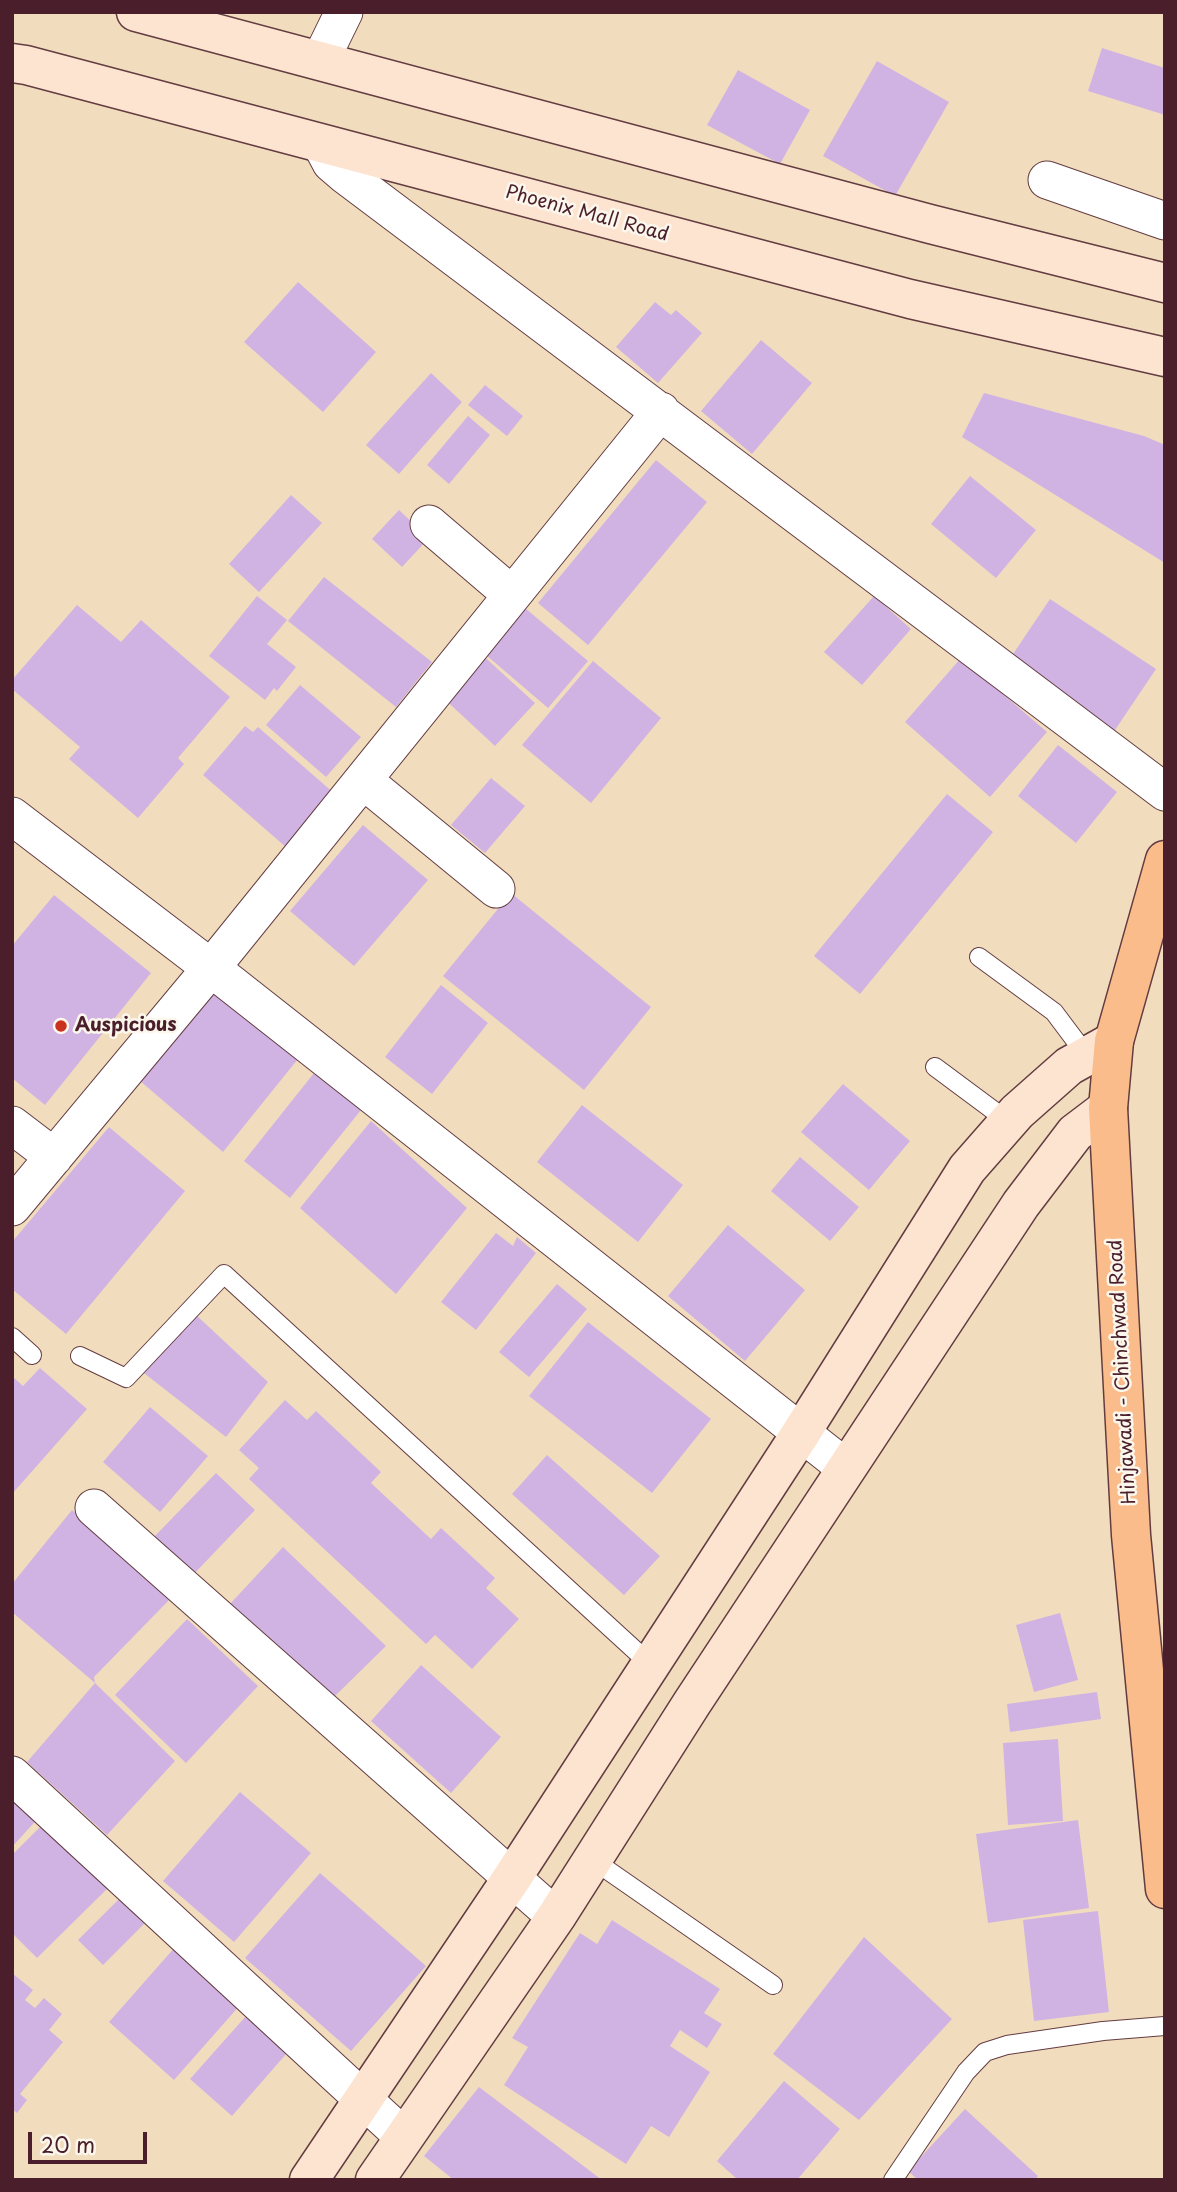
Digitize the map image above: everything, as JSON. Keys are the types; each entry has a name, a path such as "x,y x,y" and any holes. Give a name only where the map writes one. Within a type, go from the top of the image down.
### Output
{"main road":[{"name":"Hinjawadi - Chinchwad Road","path":"1165,860 1101,1048 1108,1108 1132,1535 1165,1889"}],"street":[{"path":"136,12 1165,283"},
{"path":"320,61 344,12"},
{"name":"Phoenix Mall Road","path":"17,70 321,144 910,299 1165,357"},
{"path":"321,144 331,163 345,175 1165,792"},
{"path":"1047,180 1165,221"},
{"path":"12,1207 211,968 661,411"},
{"path":"429,524 512,595"},
{"path":"363,780 496,889"},
{"path":"12,816 211,968 846,1468"},
{"path":"310,2180 512,1878 801,1433 967,1169 1009,1122 1069,1066 1101,1048"},
{"path":"380,2178 404,2137 556,1917 846,1468 1021,1204 1075,1133 1108,1108"},
{"path":"12,1125 54,1157"},
{"path":"94,1508 556,1917"},
{"path":"12,1775 404,2137"}],"lane":[{"path":"979,957 1101,1048"},
{"path":"935,1068 1009,1122"},
{"path":"80,1356 126,1378 224,1274 650,1664"},
{"path":"12,1337 32,1355"},
{"path":"593,1860 773,1985"},
{"path":"893,2180 965,2072 985,2052 1007,2045 1103,2031 1165,2026"}],"building":[{"path":"1102,48 1165,68 1165,115 1088,91"},
{"path":"877,61 949,102 895,196 823,156"},
{"path":"738,70 810,110 780,164 707,125"},
{"path":"298,282 376,352 323,412 244,342"},
{"path":"655,302 671,315 676,310 702,333 658,383 616,347"},
{"path":"761,340 812,383 752,454 701,411"},
{"path":"431,373 462,402 399,474 366,445"},
{"path":"485,385 523,416 507,436 468,405"},
{"path":"984,393 1144,436 1165,445 1165,563 962,437"},
{"path":"468,416 490,435 449,484 427,465"},
{"path":"656,460 707,502 588,645 538,603"},
{"path":"970,476 1036,530 996,578 931,524"},
{"path":"291,495 322,523 259,592 229,564"},
{"path":"399,510 429,538 402,567 372,539"},
{"path":"324,577 432,662 396,707 288,621"},
{"path":"257,596 287,620 267,644 296,667 277,691 274,688 265,700 209,656"},
{"path":"874,596 911,629 862,685 824,652"},
{"path":"1050,599 1156,669 1113,733 1007,663"},
{"path":"77,605 121,642 141,620 230,697 178,758 184,764 138,818 69,759 80,747 12,689 12,680"},
{"path":"525,608 588,661 548,708 486,655"},
{"path":"478,651 535,703 495,746 439,694"},
{"path":"961,658 1047,732 990,797 905,722"},
{"path":"593,661 661,718 591,803 522,745"},
{"path":"300,685 361,737 326,777 266,725"},
{"path":"245,726 253,732 258,727 335,794 287,848 203,775"},
{"path":"1058,745 1117,792 1076,843 1018,796"},
{"path":"491,778 525,806 485,853 451,825"},
{"path":"947,794 993,832 860,994 814,956"},
{"path":"363,825 428,880 354,966 290,911"},
{"path":"511,893 651,1007 584,1090 443,976"},
{"name":"Auspicious","path":"54,895 151,973 45,1105 12,1078 12,946"},
{"path":"441,985 488,1023 432,1094 385,1057"},
{"path":"217,987 302,1054 223,1152 139,1080"},
{"path":"314,1073 361,1110 290,1198 244,1161"},
{"path":"843,1084 910,1141 869,1190 801,1132"},
{"path":"582,1105 683,1185 638,1242 537,1162"},
{"path":"371,1121 467,1208 396,1294 300,1208"},
{"path":"109,1127 185,1191 66,1334 12,1289 12,1242"},
{"path":"800,1157 859,1207 830,1241 771,1191"},
{"path":"728,1225 805,1290 745,1361 668,1296"},
{"path":"496,1233 513,1246 517,1237 536,1253 476,1330 441,1302"},
{"path":"557,1284 587,1309 529,1377 499,1352"},
{"path":"195,1314 268,1382 226,1437 140,1370"},
{"path":"588,1322 711,1419 652,1493 529,1396"},
{"path":"40,1368 87,1409 12,1494 12,1376 23,1386"},
{"path":"285,1400 307,1420 316,1411 381,1472 371,1483 431,1539 441,1528 495,1578 486,1588 519,1619 472,1669 435,1635 426,1644 249,1479 259,1468 239,1450"},
{"path":"150,1407 208,1456 160,1512 103,1462"},
{"path":"547,1455 660,1556 624,1595 512,1494"},
{"path":"216,1473 255,1510 191,1577 152,1539"},
{"path":"72,1510 173,1596 94,1677 95,1683 12,1612 12,1584"},
{"path":"283,1547 386,1646 332,1699 229,1605"},
{"path":"1060,1613 1078,1680 1034,1692 1016,1625"},
{"path":"187,1619 258,1686 186,1763 115,1695"},
{"path":"421,1665 501,1737 451,1793 371,1721"},
{"path":"95,1683 175,1761 107,1835 27,1762"},
{"path":"1097,1692 1101,1719 1010,1732 1007,1704"},
{"path":"1058,1739 1063,1821 1008,1825 1003,1743"},
{"path":"12,1786 42,1814 12,1847"},
{"path":"240,1792 311,1853 234,1942 163,1881"},
{"path":"1078,1820 1089,1908 988,1923 976,1834"},
{"path":"45,1822 110,1886 37,1958 12,1933 12,1855"},
{"path":"320,1873 426,1966 351,2051 245,1958"},
{"path":"122,1896 147,1921 103,1965 78,1940"},
{"path":"1098,1911 1109,2012 1034,2021 1023,1920"},
{"path":"612,1920 720,1989 704,2013 722,2024 707,2048 680,2030 670,2046 710,2072 669,2137 651,2126 626,2164 504,2085 528,2047 512,2038 580,1933 597,1944"},
{"path":"864,1937 952,2019 859,2120 773,2054"},
{"path":"176,1946 241,2004 174,2080 109,2022"},
{"path":"12,1973 33,1990 25,2000 35,2008 44,1998 62,2014 49,2030 63,2042 20,2094 27,2100 17,2113 12,2109"},
{"path":"246,2016 287,2053 232,2116 190,2079"},
{"path":"784,2081 840,2129 797,2180 738,2180 717,2161"},
{"path":"479,2087 602,2180 454,2180 424,2156"},
{"path":"965,2109 1038,2176 1035,2180 918,2180 908,2171"}],"place":[{"name":"Auspicious","path":"61,1026"}]}
